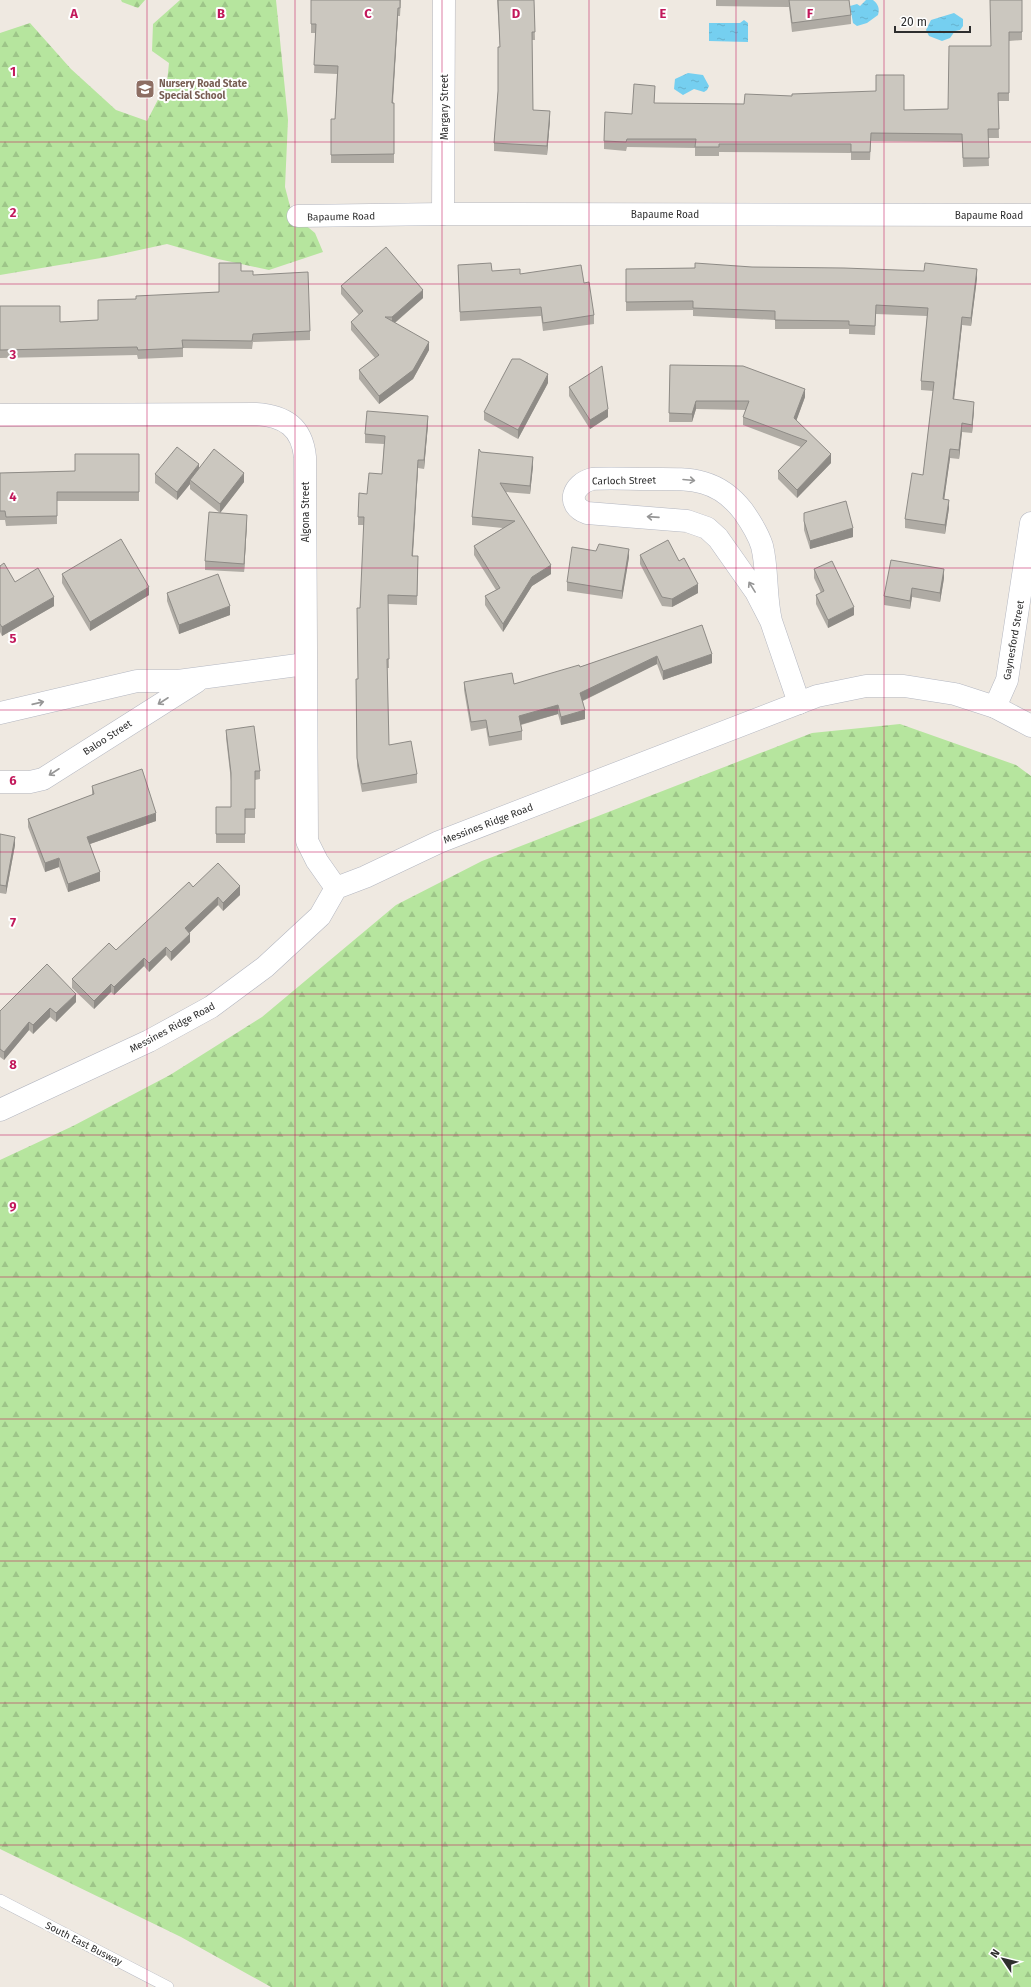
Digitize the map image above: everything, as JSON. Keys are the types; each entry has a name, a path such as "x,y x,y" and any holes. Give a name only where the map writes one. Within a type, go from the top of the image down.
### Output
{"street":[{"name":"Margary Street","path":"443,214 444,0"},
{"name":"Bapaume Road","path":"298,216 443,214 1031,215"},
{"name":"Algona Street","path":"0,415 256,414 278,418 292,426 302,440 305,457 307,841 317,861 336,888"},
{"name":"Carloch Street","path":"771,621 763,604 740,567 718,538 707,528 696,523 679,520 586,513 575,503 574,497 576,488 582,482 592,479 687,479 705,482 720,488 740,508 759,538 763,551 768,608 771,621 799,703"},
{"name":"Gaynesford Street","path":"996,707 1007,680 1030,546 1031,523"},
{"name":"Baloo Street","path":"0,713 137,681 178,681 305,664"},
{"name":"Baloo Street","path":"0,782 30,782 43,779 184,688 210,677"},
{"name":"Messines Ridge Road","path":"0,1110 149,1040 211,1007 265,968 293,942 320,916 336,888 365,877 439,842 799,703 845,689 886,685 955,694 996,707 1031,726"}],"lane":[{"name":"South East Busway","path":"0,1900 168,1987"}],"green space":[{"path":"121,0 145,0 138,8 122,2"},
{"name":"Nursery Road State Special School","path":"180,0 276,0 288,120 285,187 292,214 315,233 323,252 269,270 218,259 167,244 107,257 0,275 0,33 30,23 71,69 116,110 147,121 167,82 169,63 152,51 153,24"},
{"path":"900,724 1016,765 1031,776 1031,1987 271,1987 181,1937 0,1849 0,1160 73,1126 170,1075 262,1017 396,905 482,861 812,733"}],"water":[{"path":"866,0 873,0 876,3 879,8 879,13 867,23 857,26 853,23 850,6 857,4 860,6"},
{"path":"954,13 963,19 963,26 960,30 955,31 950,38 942,41 929,36 926,30 931,20"},
{"path":"744,20 748,23 748,42 709,41 709,23 740,23"},
{"path":"688,73 703,75 709,86 707,90 704,92 694,89 683,95 674,89 675,79"}],"building":[{"path":"311,0 400,0 400,8 398,8 392,103 394,103 394,154 331,155 331,119 335,119 338,66 314,65 316,24 311,24"},
{"path":"498,0 534,0 535,32 532,32 533,110 550,111 547,146 494,143 498,91 498,47 500,47"},
{"path":"789,0 849,0 851,15 792,23"},
{"path":"990,0 1022,0 1022,32 1009,32 1009,93 998,93 999,129 988,129 989,158 963,158 962,134 871,133 870,152 851,152 851,144 719,144 719,147 695,147 696,139 627,139 626,142 604,141 605,112 632,114 634,84 655,86 654,103 744,104 745,94 792,96 792,94 876,91 876,75 904,75 904,110 948,109 949,46 991,46"},
{"path":"386,247 423,290 392,317 385,317 429,342 413,370 379,396 359,370 379,355 351,322 363,311 341,286"},
{"path":"219,263 241,263 241,271 253,271 253,275 308,272 310,331 253,334 252,341 182,340 183,348 138,350 137,347 0,350 0,306 60,306 60,322 98,320 98,300 136,299 136,296 219,292"},
{"path":"491,263 492,271 520,269 520,274 581,265 584,283 589,282 594,315 543,323 541,307 460,312 458,265"},
{"path":"695,263 752,267 924,271 925,263 977,269 971,318 962,317 953,399 974,402 972,425 962,423 959,450 950,449 943,499 949,500 945,525 905,519 912,473 923,475 934,382 921,381 928,308 876,305 875,326 849,325 849,321 775,320 775,311 693,308 693,301 626,302 626,269 695,268"},
{"path":"512,359 520,359 548,374 518,430 484,412"},
{"path":"670,365 743,366 805,389 794,418 831,454 797,490 778,471 807,441 743,417 749,401 696,401 692,414 669,413"},
{"path":"602,366 608,409 590,420 569,387"},
{"path":"367,411 428,416 424,460 418,460 412,556 418,556 417,596 388,595 389,659 387,659 389,745 411,741 417,774 362,784 357,758 356,679 358,679 357,608 360,608 364,517 358,517 359,493 367,494 369,473 382,474 385,436 365,434"},
{"path":"177,447 199,464 177,492 155,474"},
{"path":"214,449 244,473 220,504 190,480"},
{"path":"479,449 481,452 533,457 530,486 500,483 551,565 532,577 503,624 485,596 500,588 474,546 515,521 472,517"},
{"path":"75,454 139,454 139,492 57,492 57,516 6,517 5,511 0,511 0,473 75,471"},
{"path":"846,501 853,528 810,541 804,521 804,513"},
{"path":"209,512 247,515 244,564 205,561"},
{"path":"121,539 149,587 90,622 62,574"},
{"path":"668,540 679,561 684,558 698,584 672,599 662,597 640,555"},
{"path":"599,544 629,549 622,591 567,582 572,547 596,551"},
{"path":"891,560 944,569 940,593 912,588 910,601 884,596"},
{"path":"832,561 854,607 828,620 816,595 824,591 814,569"},
{"path":"4,563 15,582 38,568 54,597 2,627 0,624 0,566"},
{"path":"218,574 230,606 179,625 167,593"},
{"path":"702,625 712,654 663,671 657,656 580,693 585,710 561,717 558,705 519,716 522,731 489,737 486,720 471,722 464,682 512,673 514,684 579,665 580,667"},
{"path":"254,726 260,771 255,771 255,809 245,809 245,834 216,834 216,807 231,807 231,773 226,730"},
{"path":"142,769 156,813 87,837 100,872 68,884 59,858 45,863 28,819 94,794 92,786"},
{"path":"0,834 15,837 6,886 0,885"},
{"path":"218,863 240,886 223,903 218,897 185,928 190,934 171,952 166,947 149,963 144,958 114,987 111,984 94,1001 72,979 109,943 116,950 189,882 193,887"},
{"path":"47,964 76,994 56,1013 50,1008 33,1025 29,1022 4,1052 0,1049 0,1011"}],"place":[{"name":"Nursery Road State Special School","path":"145,89"}]}
